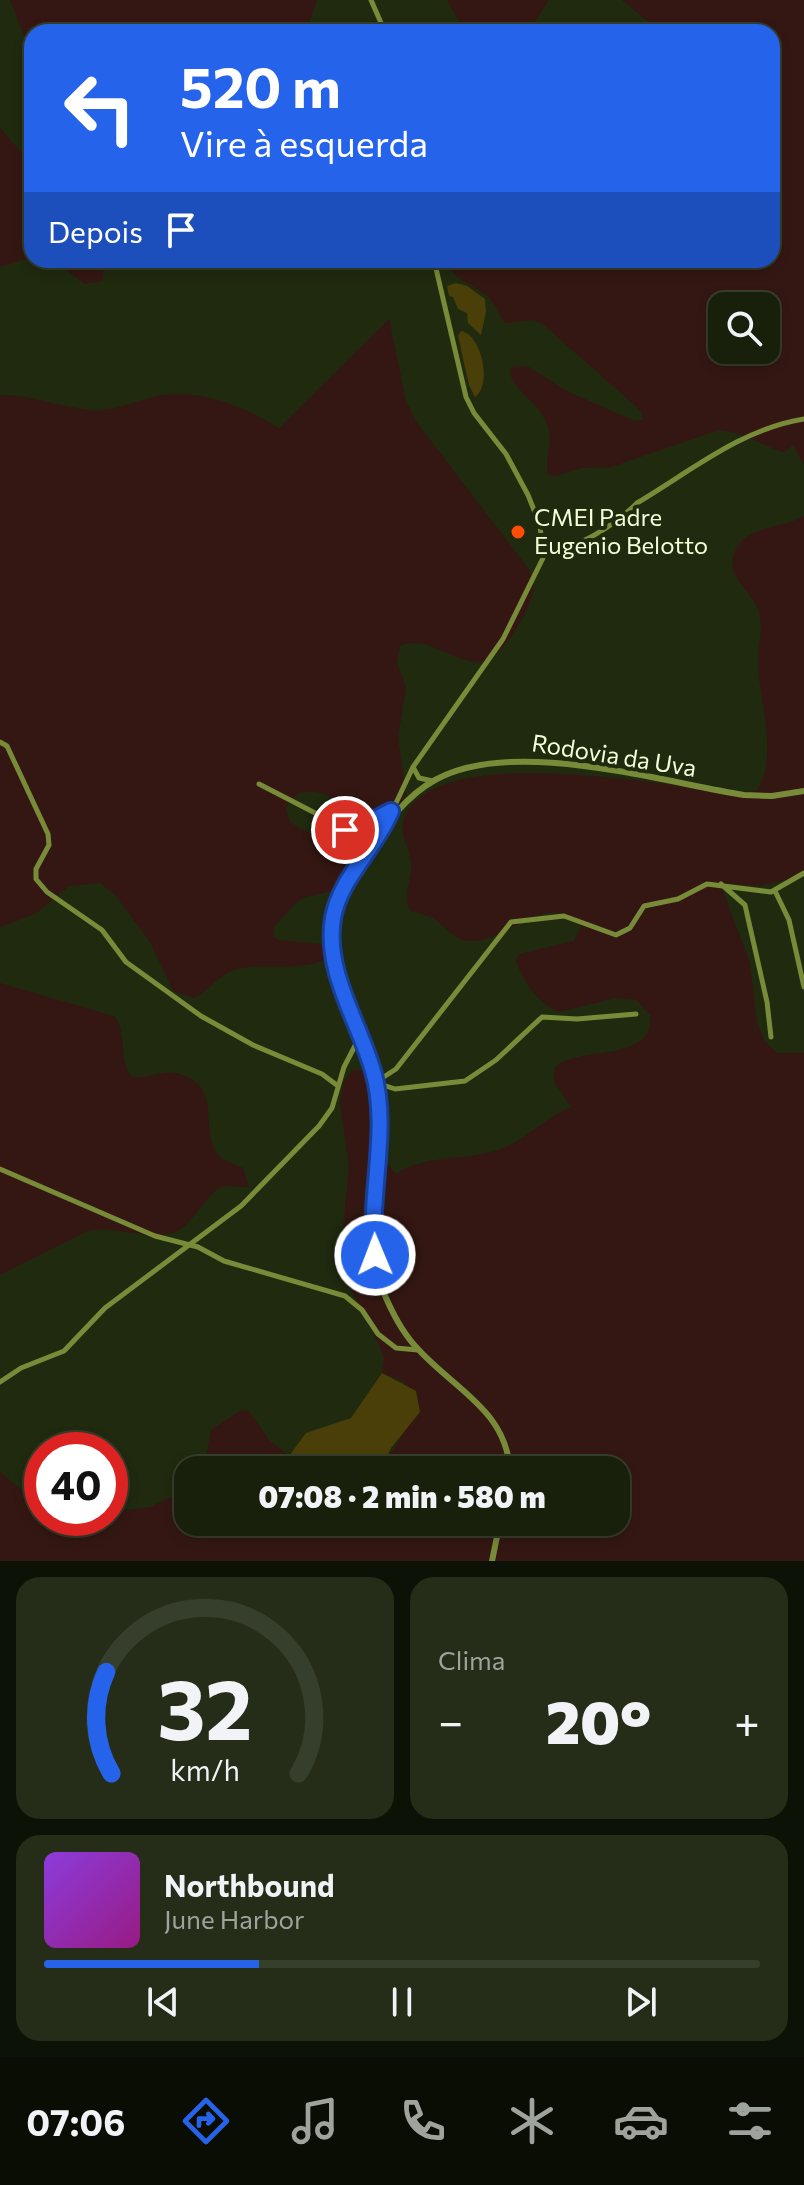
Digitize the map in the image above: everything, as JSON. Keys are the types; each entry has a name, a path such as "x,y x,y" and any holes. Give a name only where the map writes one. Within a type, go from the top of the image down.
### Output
{"street":[{"path":"371,0 382,24"},
{"path":"386,824 413,767 503,639 540,568 544,550 528,495 506,454 474,413 466,397 436,268"},
{"path":"544,550 555,550 578,541 622,518 637,503 747,435 769,425 804,419"},
{"path":"0,742 7,746 48,834 49,845 36,869 36,879 47,892 102,930 126,962 201,1016 253,1045 322,1074 338,1086"},
{"name":"Rodovia da Uva","path":"508,1456 505,1441 493,1419 418,1350 389,1305 375,1255 376,1082 334,957 333,921 342,892 386,824 411,797 433,781 470,766 513,759 744,795 772,796 804,791"},
{"path":"413,767 419,778 433,781"},
{"path":"259,784 350,831 391,811"},
{"path":"376,1082 396,1069 511,922 564,916 616,935 626,931 644,906 678,899 702,885 720,884 775,891 804,873"},
{"path":"720,884 745,905 771,1037"},
{"path":"775,891 789,920 804,987"},
{"path":"376,1082 395,1089 465,1081 496,1060 542,1017 636,1014"},
{"path":"0,1382 21,1368 64,1351 105,1308 228,1218 319,1126 332,1108 360,1036"},
{"path":"0,1169 186,1247 198,1247 224,1261 298,1285 345,1296 362,1310 378,1334 396,1348 418,1350"},
{"path":"492,1561 497,1536"}],"shaded area":[{"path":"10,0 317,0 309,24 24,24 24,36"},
{"path":"447,0 549,0 534,24 460,24"},
{"path":"622,0 804,0 804,465 793,445 785,452 779,451 740,434 719,430 611,467 582,468 556,476 548,475 549,431 537,408 512,379 511,367 527,366 569,392 635,421 643,420 642,412 545,326 534,320 505,323 489,298 450,268 780,268 780,24 651,24"},
{"path":"0,127 22,154 24,153 24,260 0,267"},
{"path":"64,268 104,268 103,281 85,284"},
{"path":"456,283 467,286 485,299 486,312 481,335 468,323 467,313 458,309 453,297 449,296 447,286"},
{"path":"389,319 406,401 415,420 528,568 534,589 515,632 485,662 463,659 432,646 411,643 400,646 397,662 406,688 398,737 406,795 389,819 365,825 335,800 320,793 299,793 286,807 290,822 338,843 353,857 358,867 347,888 305,897 274,927 273,936 278,940 323,944 329,953 324,960 304,965 235,970 194,998 173,991 150,942 116,896 100,883 69,886 35,914 0,927 0,395 100,410 157,396 189,395 236,406 279,428"},
{"path":"461,331 474,341 482,360 483,382 475,397 469,385 458,336"},
{"path":"804,516 804,876 760,886 720,883 750,963 757,1022 764,1041 777,1053 804,1053 804,1561 0,1561 0,1472 24,1492 24,1536 128,1536 128,1510 150,1507 174,1496 174,1536 630,1536 630,1456 389,1456 402,1435 405,1382 382,1373 384,1358 379,1345 346,1280 343,1229 349,1166 340,1104 343,1083 352,1070 369,1070 376,1078 383,1111 381,1157 396,1174 418,1164 483,1154 515,1142 571,1107 554,1082 555,1067 567,1060 629,1047 641,1040 648,1030 650,1015 636,1000 616,998 559,1012 538,998 527,984 516,960 519,954 574,941 581,926 568,916 554,913 541,915 498,934 470,941 455,936 431,918 410,911 407,893 411,863 403,822 426,793 462,780 507,774 559,774 738,793 756,791 767,762 758,653 761,622 757,607 735,574 733,557 738,546 751,534"},
{"path":"0,983 114,1016 121,1031 125,1063 132,1077 170,1072 191,1078 205,1095 216,1152 243,1168 249,1187 224,1186 216,1190 187,1224 173,1233 150,1235 111,1230 88,1231 0,1275"},
{"path":"382,1373 416,1391 420,1412 387,1456 289,1456 306,1433 351,1418"},
{"path":"242,1410 250,1412 269,1440 289,1456 206,1456 211,1430"}],"place":[{"name":"CMEI Padre Eugenio Belotto","path":"518,532"}],"route":[{"path":"345,830 354,830 391,811 386,824 342,892 332,930 338,972 373,1070 378,1097 375,1255"}]}
